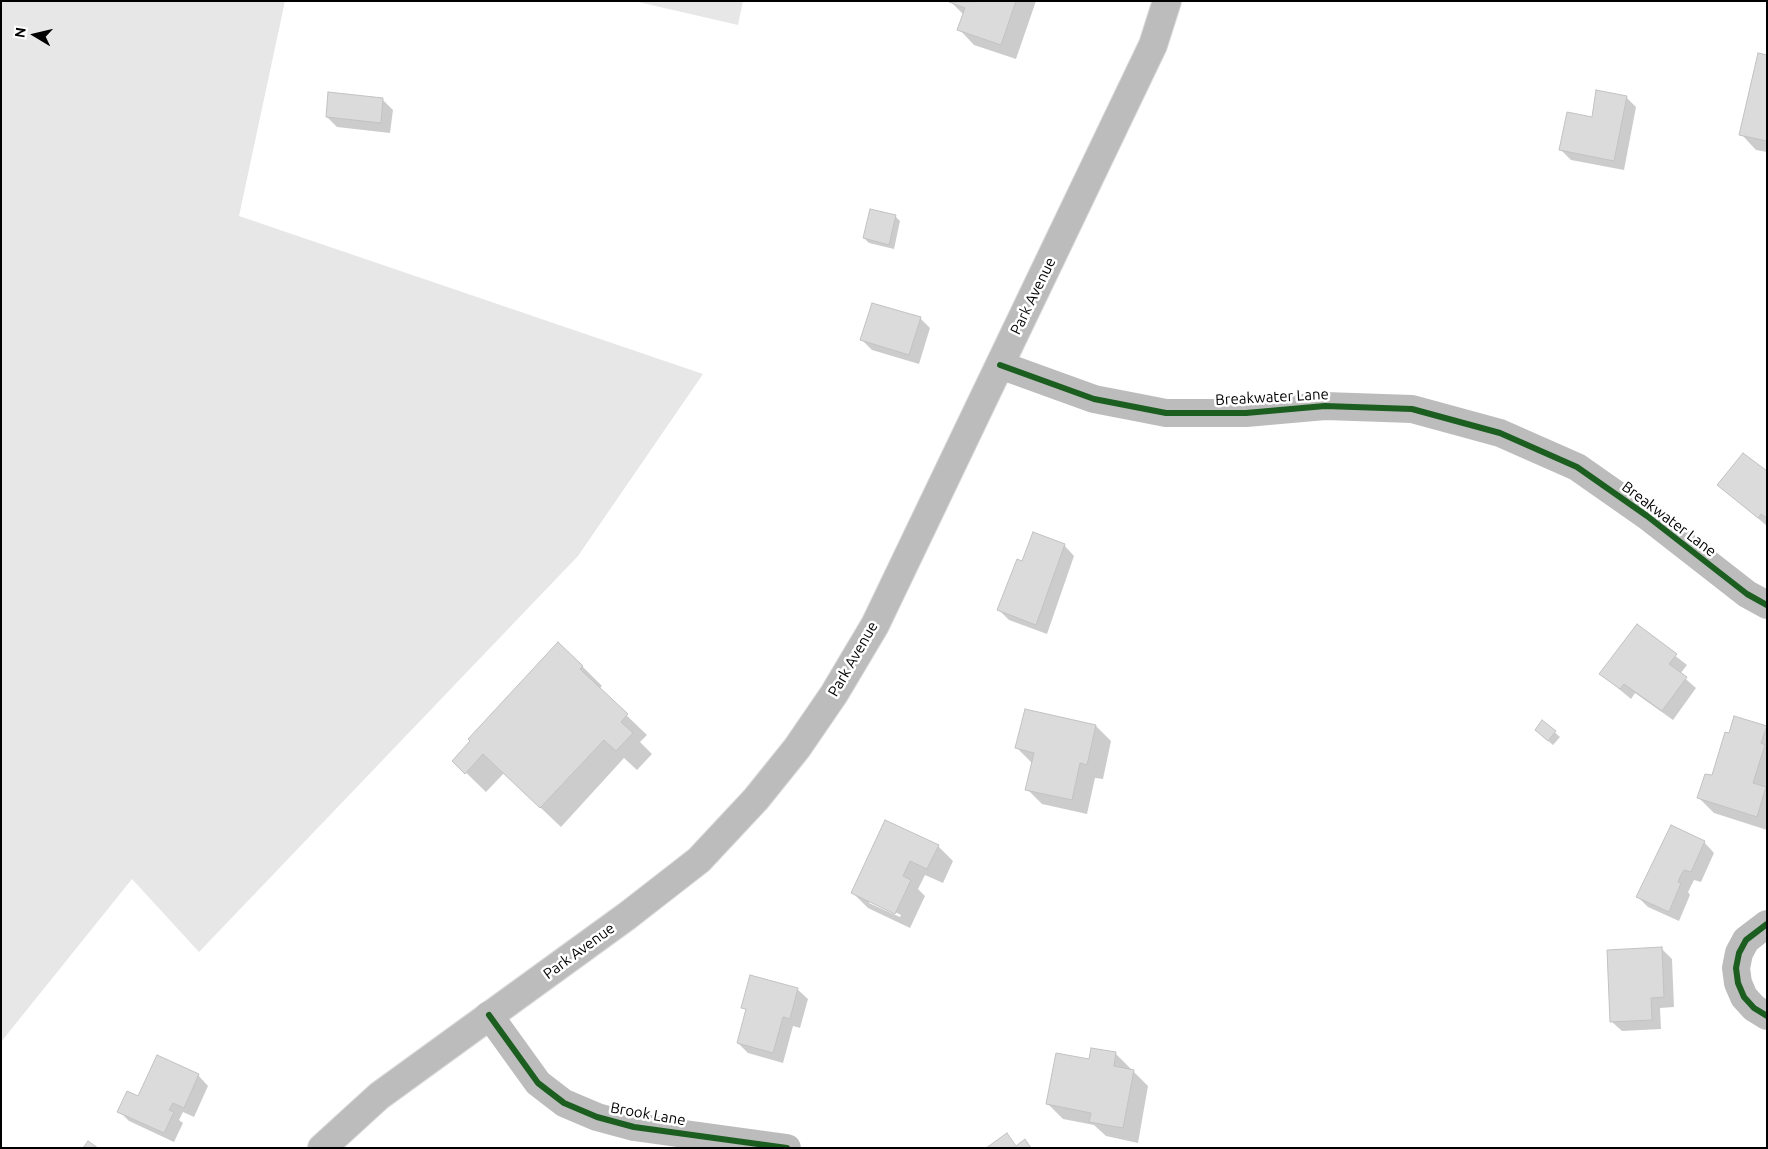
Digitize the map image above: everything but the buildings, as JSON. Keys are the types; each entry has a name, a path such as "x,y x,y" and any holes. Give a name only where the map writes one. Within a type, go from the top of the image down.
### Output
{"main road":[{"name":"Park Avenue","path":"322,1148 379,1096 627,916 699,860 756,799 797,748 834,694 875,624 1153,45 1167,1"},
{"name":"Breakwater Lane","path":"1000,365 1094,398 1166,413 1246,413 1325,406 1412,410 1500,433 1576,467 1647,516 1747,594 1767,605"},
{"path":"1767,924 1746,940 1739,953 1736,968 1738,983 1744,997 1754,1008 1767,1016"},
{"name":"Brook Lane","path":"489,1015 538,1083 564,1103 597,1118 634,1127 787,1148"}],"shaded area":[{"path":"1,1 285,1 239,216 703,374 578,556 199,952 132,879 1,1042"},
{"path":"634,1 743,1 738,25"}],"cycle path":[{"path":"1000,365 1094,399 1166,413 1246,413 1325,406 1412,409 1500,433 1577,467 1647,516 1747,594 1767,605"},
{"path":"1767,924 1746,940 1739,953 1736,968 1738,983 1744,997 1754,1008 1767,1016"},
{"path":"489,1015 538,1083 564,1103 597,1117 634,1127 787,1148"}]}
